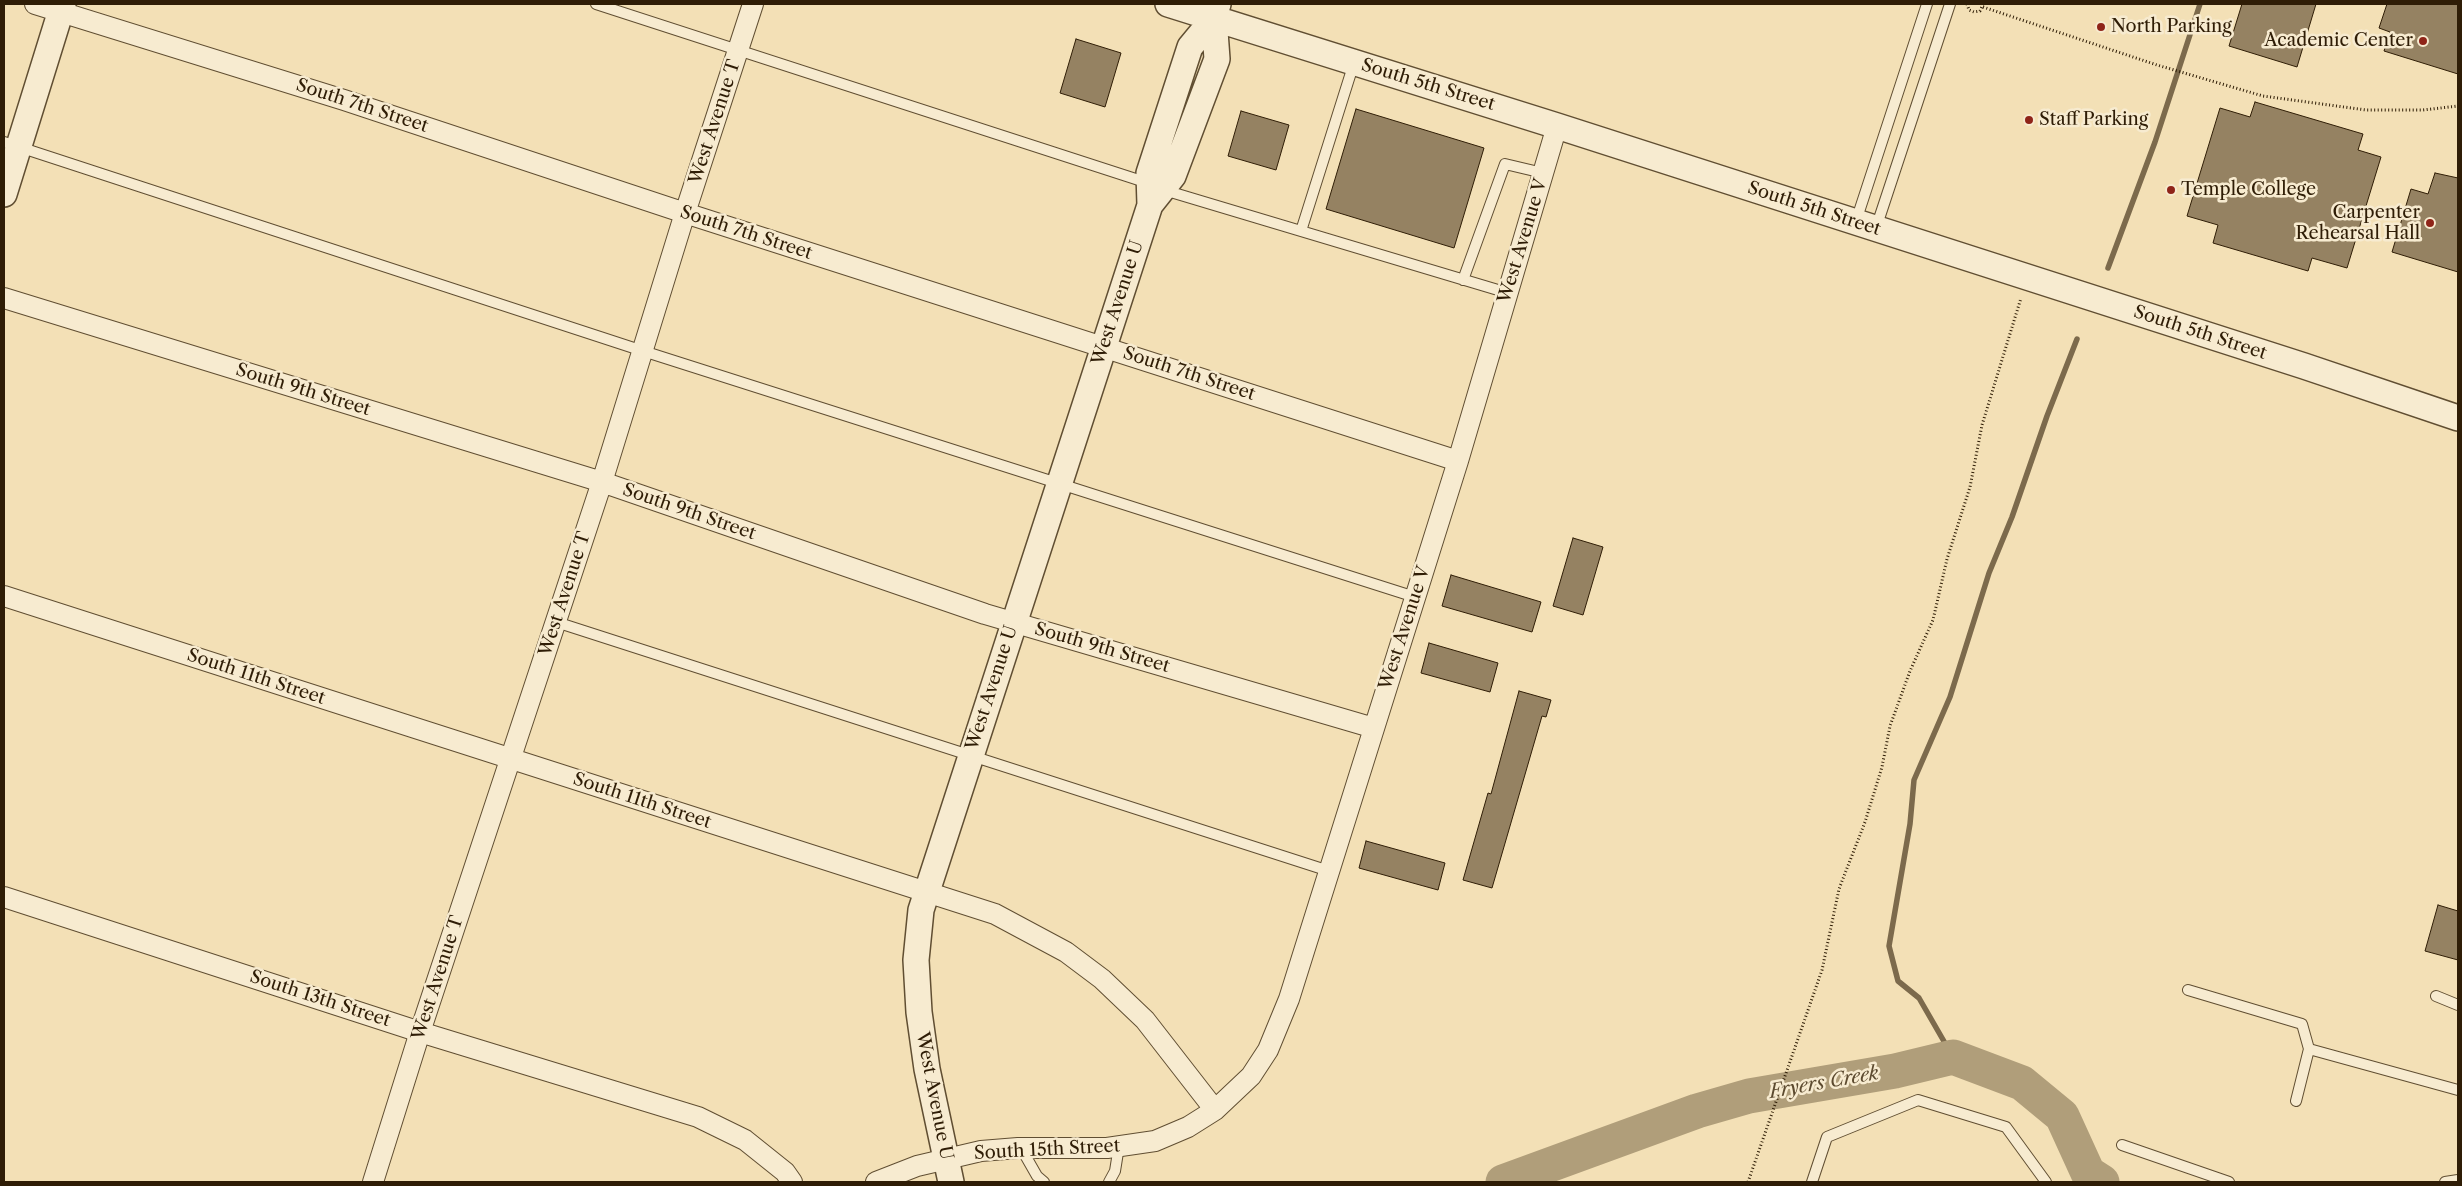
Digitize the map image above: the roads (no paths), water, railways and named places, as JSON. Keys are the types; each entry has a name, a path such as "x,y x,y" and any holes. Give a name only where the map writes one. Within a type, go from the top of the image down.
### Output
{"street":[{"name":"South 7th Street","path":"35,4 62,8 685,213 1458,461"},
{"name":"West Avenue T","path":"373,1182 420,1032 602,482 685,213 754,4"},
{"name":"South 5th Street","path":"1168,4 1216,11 1355,62 2458,418"},
{"path":"4,194 11,144 62,8"},
{"name":"West Avenue U","path":"948,1170 927,1069 919,1012 916,960 921,910 1154,193 1173,176 1216,59 1216,11"},
{"name":"West Avenue V","path":"1215,1110 1251,1076 1268,1050 1289,999 1458,461 1557,126"},
{"name":"South 9th Street","path":"4,298 602,482 1014,622 1374,728"},
{"name":"South 11th Street","path":"4,596 995,914 1066,952 1102,979 1145,1020 1215,1110"},
{"name":"South 13th Street","path":"4,897 420,1032 698,1117 745,1140 785,1172 792,1182"},
{"name":"South 15th Street","path":"876,1182 917,1166 948,1170 981,1151 1021,1148 1119,1146 1155,1141 1188,1127 1215,1110"}],"lane":[{"path":"596,4 738,50 1154,193 1301,232 1508,293"},
{"path":"1866,226 1927,4"},
{"path":"1866,226 1950,4"},
{"path":"1301,232 1355,62"},
{"path":"11,144 941,448 1059,483 1415,597"},
{"path":"1463,280 1505,164 1543,174"},
{"path":"556,622 1329,871"},
{"path":"2188,990 2302,1024 2310,1049 2296,1101"},
{"path":"2436,996 2458,1005"},
{"path":"2310,1049 2458,1090"},
{"path":"1812,1182 1827,1137 1918,1100 2006,1127 2046,1182"},
{"path":"2122,1145 2229,1182"},
{"path":"1109,1182 1115,1171 1119,1146"},
{"path":"1021,1148 1037,1176 1044,1182"},
{"path":"2446,1182 2458,1180"}],"waterway":[{"path":"2108,268 2155,142 2200,4"},
{"path":"1953,1057 1919,998 1898,981 1889,946 1910,824 1914,780 1950,697 1989,573 2012,517 2047,416 2077,339"},
{"name":"Fryers Creek","path":"1503,1182 1697,1111 1749,1096 1895,1071 1953,1057 2022,1083 2062,1116 2088,1173 2102,1182"}],"place":[{"name":"North Parking","path":"2101,27"},
{"name":"Academic Center","path":"2423,41"},
{"name":"Staff Parking","path":"2029,120"},
{"name":"Temple College","path":"2171,190"},
{"name":"Carpenter Rehearsal Hall","path":"2430,223"}]}
